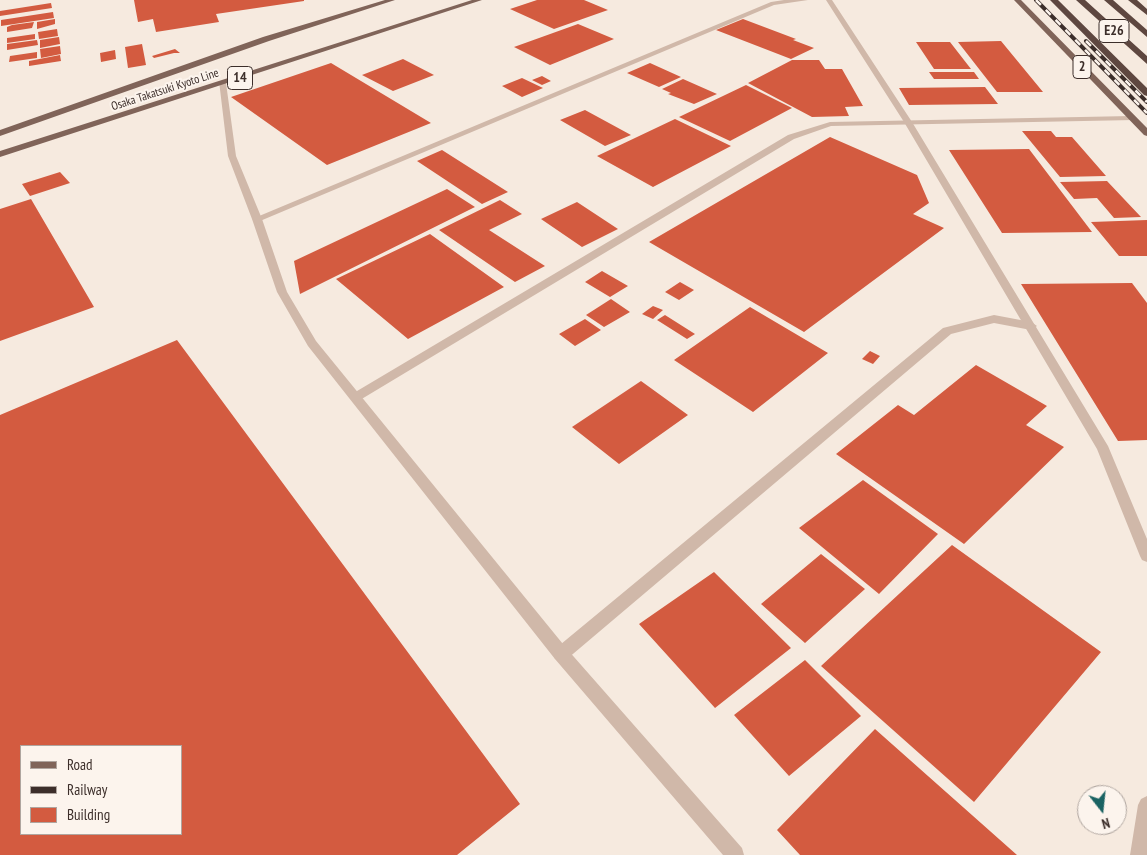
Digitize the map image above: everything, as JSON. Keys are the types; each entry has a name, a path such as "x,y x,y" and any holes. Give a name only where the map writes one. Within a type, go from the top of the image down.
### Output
{"highway":[{"path":"1054,0 1147,93"},
{"name":"E26","path":"1080,0 1147,61"},
{"name":"E26","path":"1108,0 1147,34"},
{"path":"1132,0 1147,13"}],"main road":[{"name":"Osaka Takatsuki Kyoto Line","path":"0,133 266,40 392,0"},
{"name":"Osaka Takatsuki Kyoto Line","path":"0,154 479,0"},
{"name":"2","path":"1017,0 1147,133"}],"street":[{"path":"257,219 773,3 805,0"},
{"path":"829,0 908,122 1103,449 1147,556"},
{"path":"222,83 232,156 257,219 282,292 312,343 561,654 735,855"},
{"path":"356,397 791,137 830,124 1131,118"},
{"path":"561,654 947,331 994,319 1031,326"},
{"path":"1139,855 1147,806"}],"building":[{"path":"134,0 304,1 216,14 219,22 156,32 153,19 138,22"},
{"path":"537,0 584,0 608,10 554,29 510,9"},
{"path":"51,3 52,8 0,16 0,11"},
{"path":"53,12 54,18 1,26 1,20"},
{"path":"55,19 55,24 37,29 37,22"},
{"path":"743,19 796,39 793,40 814,48 791,59 716,30"},
{"path":"34,22 32,28 7,32 7,27 12,25"},
{"path":"578,24 614,39 550,65 514,47"},
{"path":"57,29 58,36 39,39 38,32"},
{"path":"35,34 35,39 7,43 7,38"},
{"path":"59,37 60,44 40,48 40,40"},
{"path":"37,40 38,45 7,50 7,44"},
{"path":"1001,41 1043,92 997,92 958,42"},
{"path":"916,42 950,42 971,69 934,69"},
{"path":"142,44 146,65 128,68 125,47"},
{"path":"60,46 61,54 41,58 40,49"},
{"path":"175,49 180,53 154,58 152,56"},
{"path":"115,50 116,59 101,62 100,53"},
{"path":"37,52 37,58 9,62 10,56"},
{"path":"60,55 61,61 29,66 29,61"},
{"path":"403,59 434,75 393,91 362,75"},
{"path":"792,60 819,60 825,69 842,69 863,106 845,107 849,116 812,117 748,83"},
{"path":"331,63 431,123 327,165 231,97"},
{"path":"650,63 681,77 659,87 627,73"},
{"path":"929,72 974,72 979,79 934,79"},
{"path":"542,76 551,81 542,85 532,80"},
{"path":"522,78 543,88 522,97 502,86"},
{"path":"683,79 717,94 694,104 668,94 671,93 662,89"},
{"path":"746,85 792,108 730,141 679,117"},
{"path":"985,87 998,104 909,105 899,88"},
{"path":"585,110 631,135 605,146 560,120"},
{"path":"675,119 731,146 653,187 597,156"},
{"path":"1022,131 1051,131 1056,137 1072,137 1106,176 1060,177"},
{"path":"830,137 917,175 929,203 913,214 944,228 804,332 649,242"},
{"path":"1029,149 1092,232 1002,233 949,150"},
{"path":"442,150 508,192 482,204 417,161"},
{"path":"60,172 70,183 30,196 22,184"},
{"path":"1107,181 1141,217 1114,218 1097,198 1074,199 1060,182"},
{"path":"447,189 475,207 300,294 294,261"},
{"path":"31,199 94,307 0,341 0,209"},
{"path":"500,200 522,214 489,230 545,266 515,282 439,230"},
{"path":"577,202 618,229 582,247 541,219"},
{"path":"1147,220 1147,256 1119,256 1091,222"},
{"path":"430,234 504,287 408,339 336,279"},
{"path":"602,271 628,286 610,297 585,282"},
{"path":"680,282 694,290 679,300 665,292"},
{"path":"1132,283 1147,303 1147,440 1118,441 1021,284"},
{"path":"611,299 630,312 604,327 586,315"},
{"path":"653,306 663,310 653,319 642,314"},
{"path":"750,307 828,353 753,412 674,360"},
{"path":"665,315 695,334 687,339 657,320"},
{"path":"585,319 601,330 575,346 559,334"},
{"path":"177,340 520,804 457,855 0,855 0,415"},
{"path":"870,351 880,356 873,364 862,359"},
{"path":"976,365 1047,406 1026,425 1064,447 964,544 836,454 898,405 914,415"},
{"path":"641,381 688,415 619,464 572,427"},
{"path":"863,480 938,534 879,594 799,528"},
{"path":"952,545 1101,652 974,802 821,666"},
{"path":"821,554 865,589 805,643 761,604"},
{"path":"714,572 791,648 715,708 639,624"},
{"path":"805,660 861,716 789,776 734,715"},
{"path":"875,729 1017,855 800,855 777,830"}],"railway":[{"path":"1036,0 1147,113"},
{"path":"1086,41 1147,102"}]}
